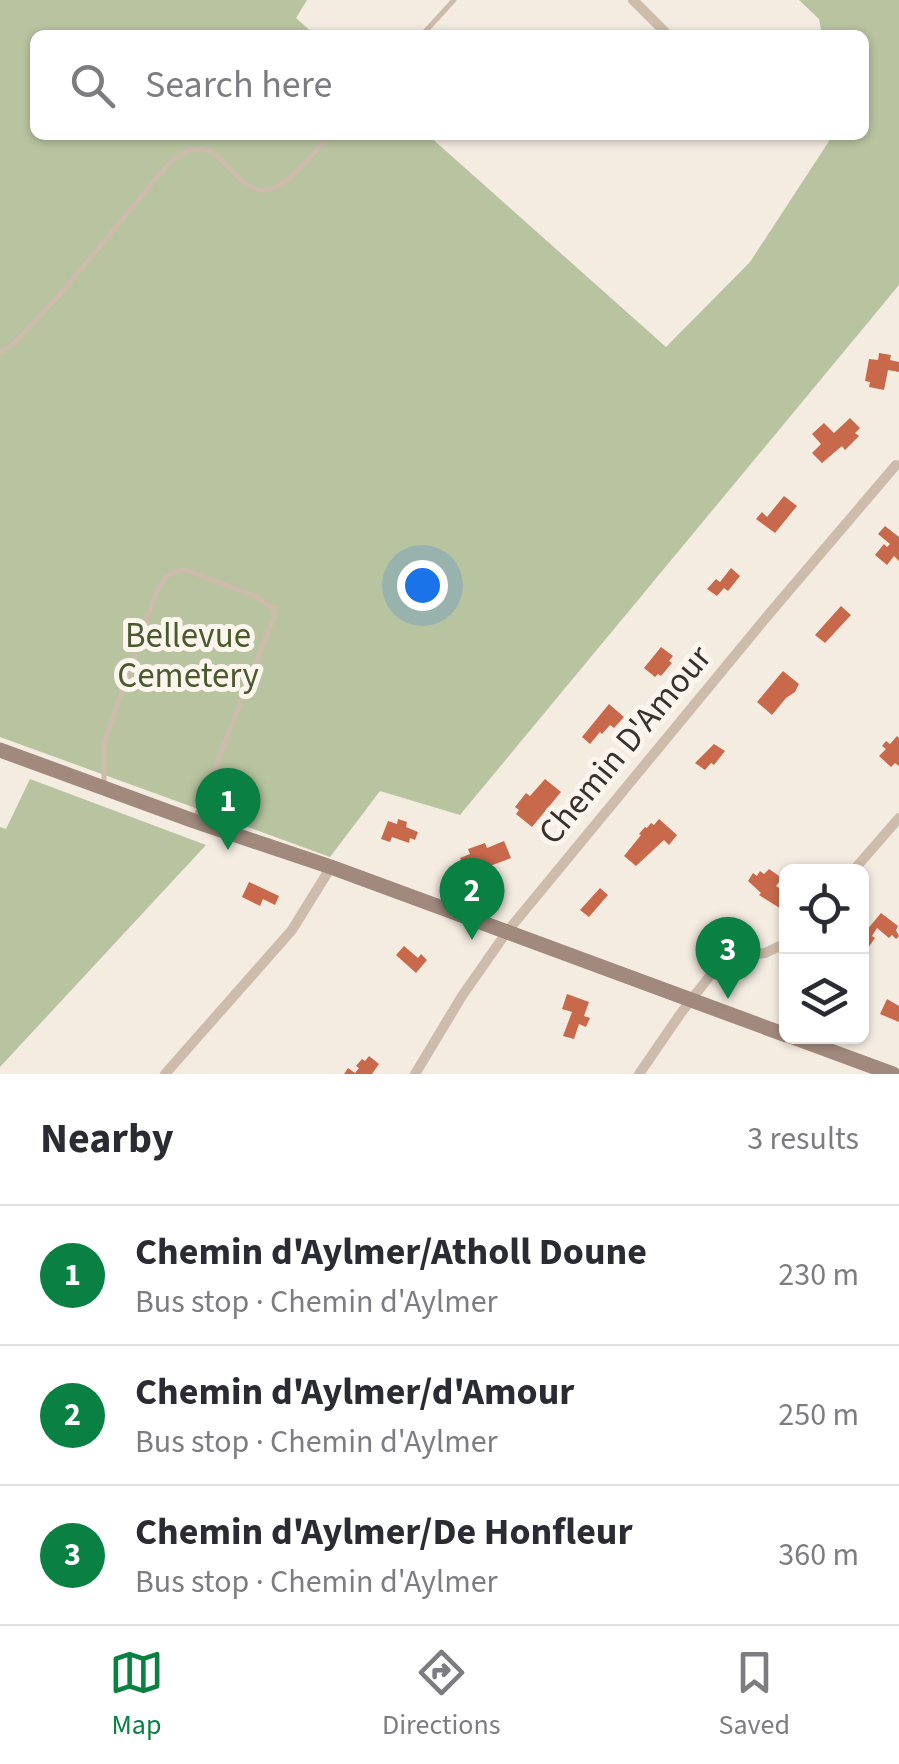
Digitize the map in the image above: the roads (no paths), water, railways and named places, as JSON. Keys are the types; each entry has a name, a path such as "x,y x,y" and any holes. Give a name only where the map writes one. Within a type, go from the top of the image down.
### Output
{"main road":[{"path":"0,750 779,1033"},
{"path":"810,1044 893,1074"}],"street":[{"path":"633,0 663,30"},
{"name":"Chemin D'Amour","path":"415,1074 506,933 896,465"},
{"path":"859,864 899,818"},
{"path":"165,1074 292,930 331,867"},
{"path":"639,1074 719,964 779,946"}],"lane":[{"path":"427,30 454,0"},
{"path":"0,352 14,344 62,292 170,162 192,150 204,150 224,160 242,181 258,190 273,189 325,140"},
{"path":"104,788 104,744 156,594 169,574 186,570 255,596 274,609 194,821"}],"place":[{"name":"Chemin d'Aylmer/Atholl Doune","path":"228,850"},
{"name":"Chemin d'Aylmer/d'Amour","path":"472,940"},
{"name":"Chemin d'Aylmer/De Honfleur","path":"728,999"}],"park label":[{"name":"Bellevue Cemetery","path":"188,656"}]}
